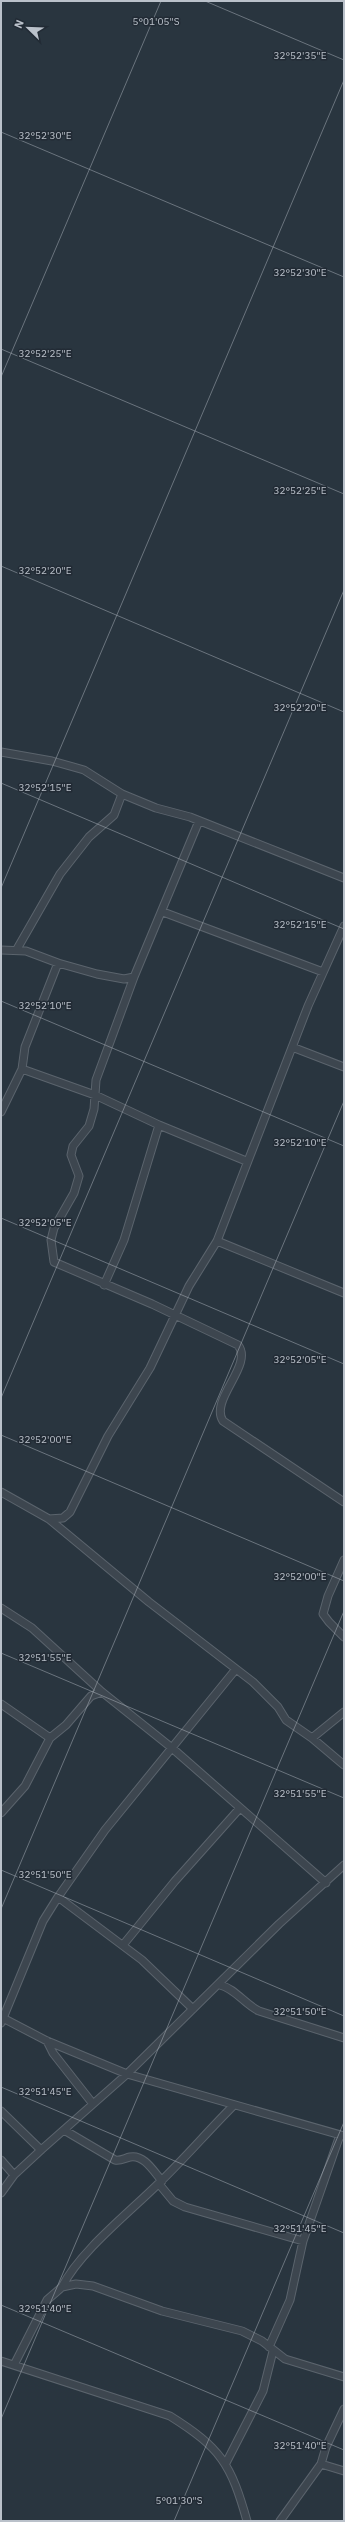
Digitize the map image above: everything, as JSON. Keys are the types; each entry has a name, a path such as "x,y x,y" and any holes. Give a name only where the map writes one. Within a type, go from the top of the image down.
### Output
{"street":[{"path":"1,752 52,761 84,770 122,794 199,821 344,878"},
{"path":"17,949 60,874 89,837 114,815 122,794"},
{"path":"199,821 163,912 134,978 96,1080 95,1095 89,1126 73,1146 71,1155 79,1173 78,1180 51,1240 54,1262 104,1285 175,1314 235,1343 240,1348 240,1362 220,1408 223,1421 344,1502"},
{"path":"163,912 324,972"},
{"path":"49,1519 63,1518 70,1512 108,1436 150,1368 175,1314 217,1241 232,1205 246,1161 292,1046 344,926"},
{"path":"1,950 17,949 39,954 58,963 124,979 134,978"},
{"path":"1,1112 22,1069 25,1047 58,963"},
{"path":"292,1046 344,1067"},
{"path":"22,1069 95,1095 159,1125 246,1161"},
{"path":"104,1285 124,1240 159,1125"},
{"path":"217,1241 344,1293"},
{"path":"1,1492 49,1519 149,1602 236,1669 278,1707 286,1720 312,1738 344,1765"},
{"path":"344,1560 324,1610 325,1618 344,1637"},
{"path":"1,1608 32,1628 102,1692 172,1748 326,1883"},
{"path":"226,2463 263,2391 270,2368 271,2349 290,2300 303,2241 342,2135 233,2106 146,2078 128,2074 47,2041 2,2019 43,1921 58,1897 106,1830 236,1669"},
{"path":"1,1812 25,1786 50,1738 66,1725 91,1696 102,1692"},
{"path":"1,1704 50,1738"},
{"path":"312,1738 344,1712"},
{"path":"123,1945 175,1881 240,1808"},
{"path":"1,2193 14,2175 128,2074 193,2009 220,1985 279,1924 344,1866"},
{"path":"58,1897 123,1945 193,2009"},
{"path":"220,1985 229,1987 248,2006 259,2011 344,2038"},
{"path":"47,2041 57,2058 93,2104"},
{"path":"14,2364 37,2315 47,2300 62,2287 68,2275 233,2106"},
{"path":"1,2112 41,2150"},
{"path":"64,2130 79,2137 115,2160 120,2161 135,2156 140,2158 160,2182 173,2201 185,2207 303,2241"},
{"path":"1,2160 14,2175"},
{"path":"62,2287 76,2284 93,2286 162,2311 242,2331 286,2359 344,2377"},
{"path":"270,2368 286,2359"},
{"path":"1,2361 170,2416 214,2448 226,2463 240,2494 247,2521"},
{"path":"280,2521 321,2464 326,2447 344,2410"},
{"path":"321,2464 344,2471"}]}
